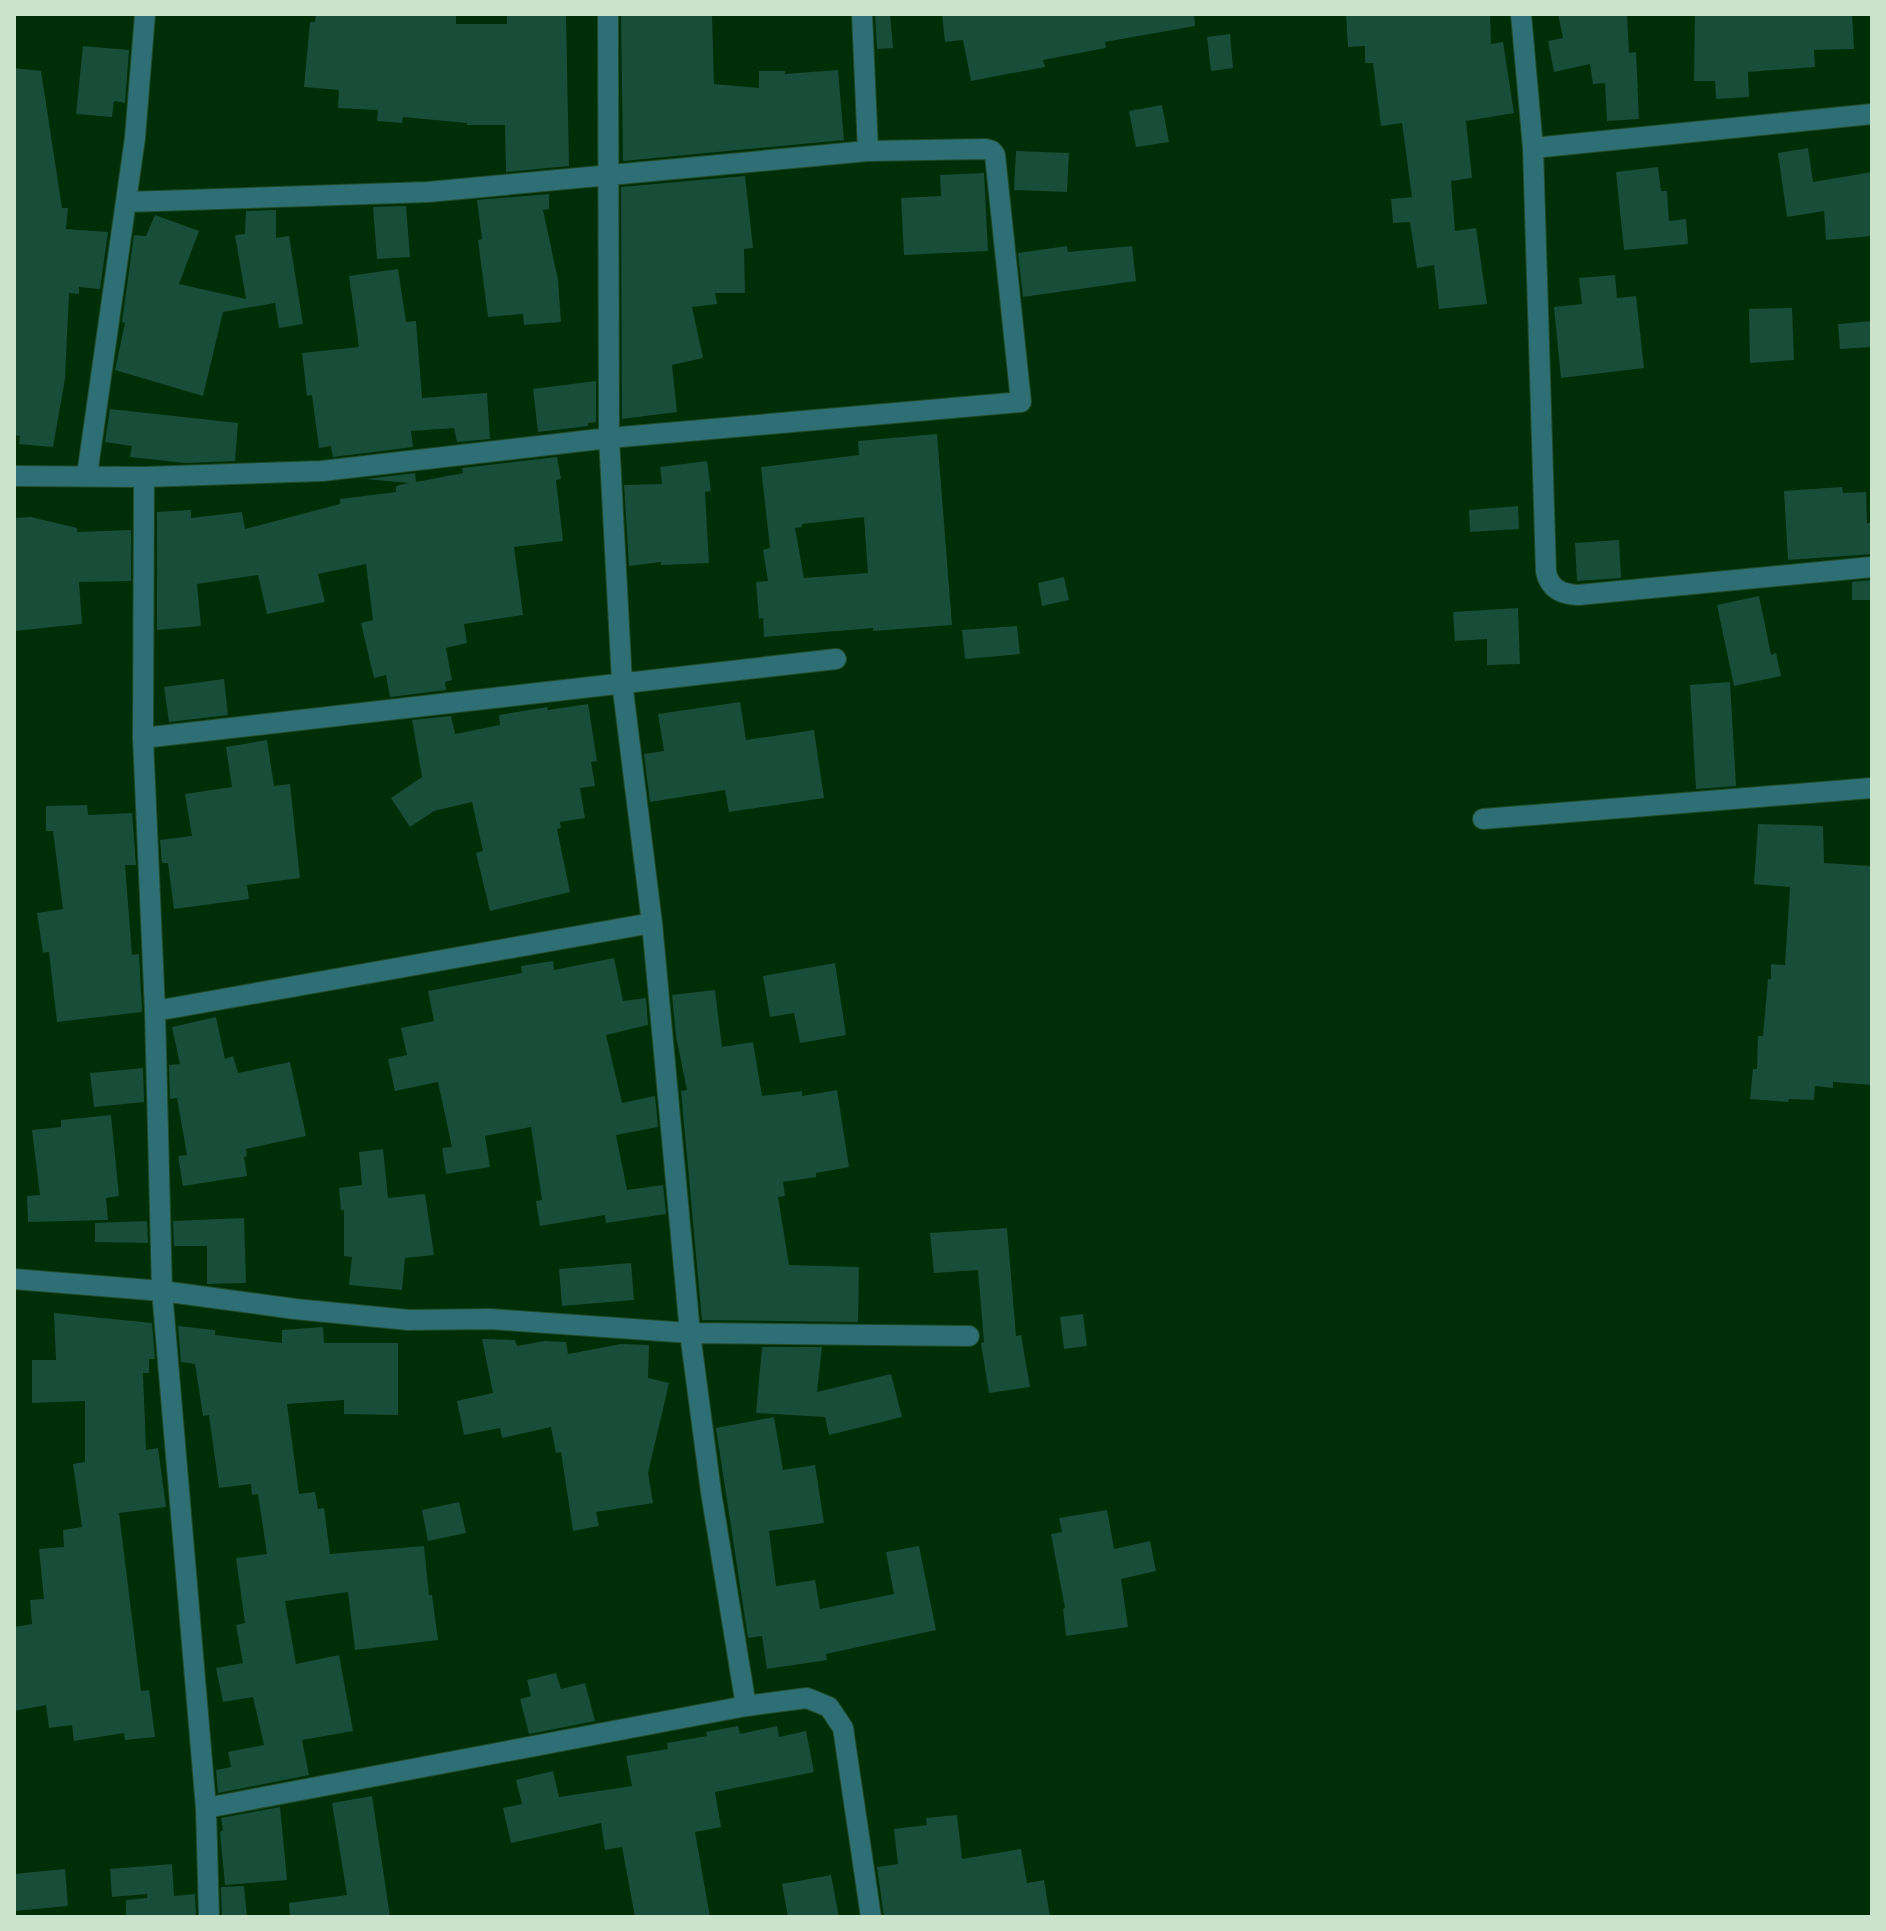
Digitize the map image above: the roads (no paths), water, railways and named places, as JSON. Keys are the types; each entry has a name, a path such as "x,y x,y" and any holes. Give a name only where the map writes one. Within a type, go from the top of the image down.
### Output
{"street":[{"path":"87,475 127,202 145,14"},
{"path":"608,14 609,438 622,682 652,923 690,1333 711,1492 746,1706"},
{"path":"862,14 868,151"},
{"path":"1521,14 1533,148 1546,572 1549,582 1555,590 1578,595 1872,567"},
{"path":"1533,148 1872,114"},
{"path":"14,476 144,477 322,471 609,438 1021,402 995,155 986,149 868,151 428,192 127,202"},
{"path":"144,477 143,738 155,1011 162,1291 206,1808 209,1917"},
{"path":"143,738 836,659"},
{"path":"1483,819 1872,788"},
{"path":"155,1011 652,923"},
{"path":"14,1279 162,1291 409,1320 490,1319 690,1333 969,1336"},
{"path":"206,1808 746,1706 807,1698 829,1707 843,1728 871,1917"}]}
